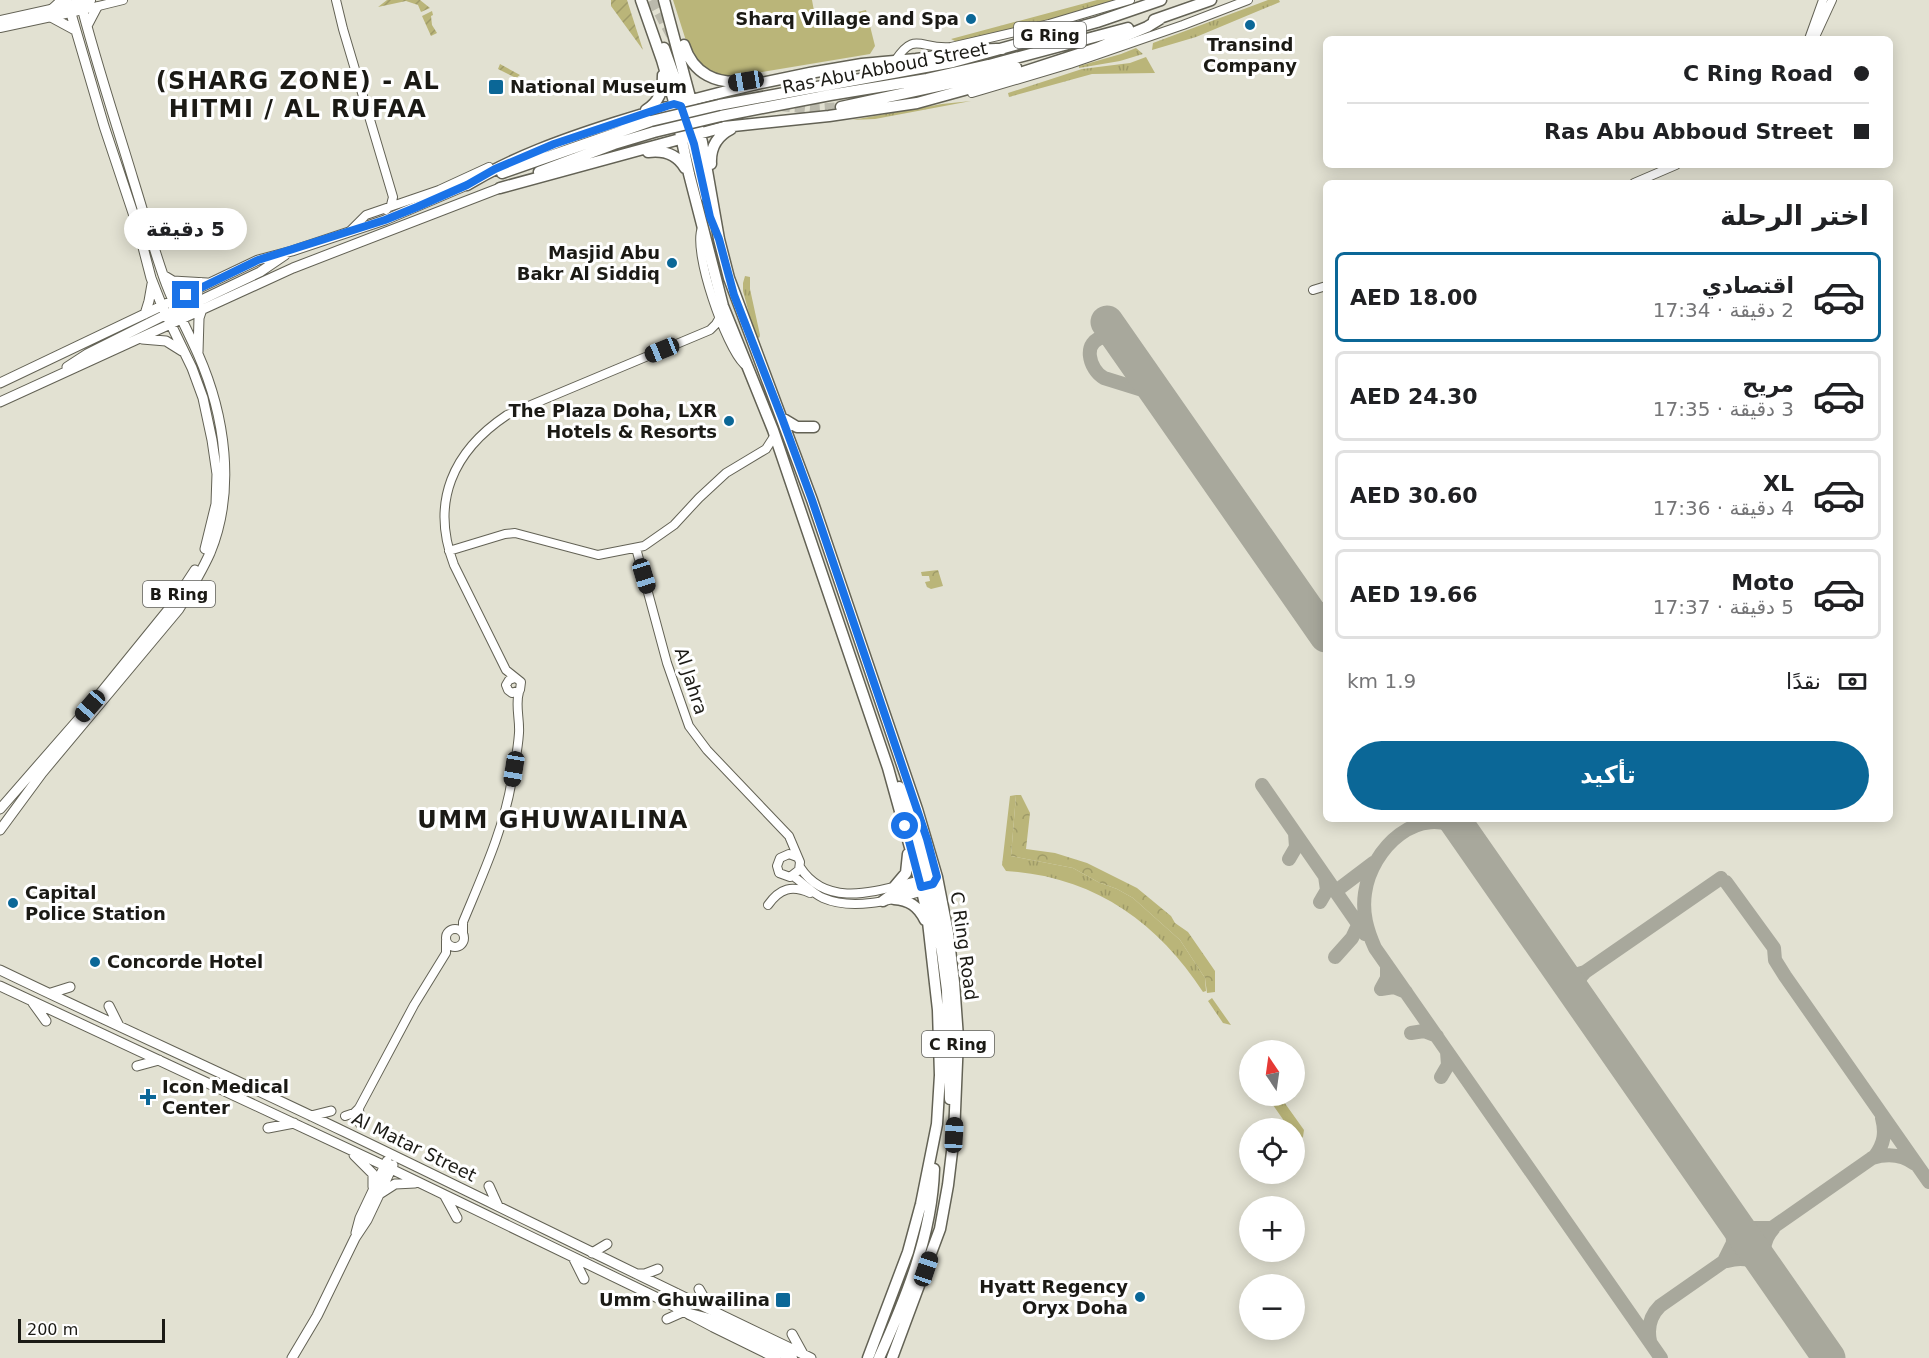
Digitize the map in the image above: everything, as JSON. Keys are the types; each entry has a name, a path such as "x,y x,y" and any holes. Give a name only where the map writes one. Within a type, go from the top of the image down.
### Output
{"highway":[{"name":"C Ring","path":"640,0 662,60 683,102"},
{"name":"C Ring","path":"664,0 672,23 683,102"},
{"path":"1097,22 1146,0"},
{"name":"Ras Abu Abboud Street","path":"467,185 718,105 953,62 1097,22 1161,0"},
{"name":"Ras Abu Abboud Street","path":"500,188 653,126 927,79 989,65 1090,40 1160,19 1211,0"},
{"path":"648,19 672,67 683,102"},
{"path":"500,188 691,135 756,123 840,115 917,103 1042,66 1137,31 1160,19"},
{"path":"672,23 678,30 687,54 702,73 720,81 733,83 809,69 838,68 967,50 1002,49"},
{"path":"841,107 984,76 1137,31"},
{"path":"635,116 650,108 660,95 663,83 662,60"},
{"path":"467,185 495,169 547,147 635,116 683,102 838,68"},
{"name":"C Ring Road","path":"683,102 691,135 710,185 719,239 734,295 782,418 913,798 929,885 930,932 939,1030 939,1095 934,1142 908,1252 868,1358"},
{"name":"C Ring Road","path":"683,102 691,135 689,174 723,306 775,435 888,768 909,842 948,933 956,1002 958,1050 954,1135 948,1185 940,1229 893,1356"},
{"path":"710,185 711,154 716,140 731,129 756,123"},
{"path":"691,135 710,217 719,239"},
{"path":"577,167 659,151 677,158 689,174"},
{"path":"782,418 797,427 814,427"},
{"path":"888,768 910,813 929,885 894,893 888,900"},
{"path":"896,886 903,879 907,870 909,842"},
{"path":"888,900 907,901 916,907 930,932"},
{"path":"879,1358 912,1276 928,1224 932,1194 934,1142"},
{"path":"687,1312 717,1321 802,1357"},
{"path":"859,1358 877,1337"}],"main road":[{"path":"87,26 94,4"},
{"path":"51,13 73,5"},
{"path":"50,379 87,354 168,320 173,301 110,106 87,26 73,5"},
{"path":"73,5 75,30 138,228 151,278 162,306"},
{"path":"73,5 98,82 110,106"},
{"path":"51,13 75,30"},
{"name":"Ras Abu Abboud Street","path":"0,383 258,260 288,252 417,207 467,185"},
{"name":"Ras Abu Abboud Street","path":"0,402 137,340 179,315 202,309 293,268 500,188"},
{"path":"179,315 260,272 288,252"},
{"path":"163,275 169,280 179,282 212,283"},
{"path":"145,314 151,293 151,278"},
{"name":"B Ring","path":"0,829 42,773 98,709 179,609 209,554 221,512 224,453 214,400 198,353 173,301"},
{"name":"B Ring","path":"0,809 90,706 166,613 192,576 204,550 216,504 217,474 213,440 203,398 187,355 162,306"},
{"path":"198,353 199,318 202,309"},
{"path":"137,340 166,341 174,344 187,355"},
{"path":"0,390 33,367"},
{"path":"0,829 3,840"},
{"name":"Al Matar Street","path":"0,970 311,1116 391,1162 418,1183 687,1312 713,1328 776,1358"},
{"path":"0,977 33,986"},
{"name":"Al Matar Street","path":"0,986 342,1146 391,1162 496,1205 802,1357"},
{"path":"51,993 70,987"},
{"path":"31,1001 46,1021"},
{"path":"109,1005 119,1026"},
{"path":"137,1066 159,1060"},
{"path":"311,1116 331,1111"},
{"path":"268,1128 294,1123"},
{"path":"342,1146 371,1171 375,1193"},
{"path":"292,1358 317,1316 367,1220 375,1193 391,1162"},
{"path":"375,1193 395,1184 418,1183"},
{"path":"489,1186 496,1205"},
{"path":"445,1196 458,1218"},
{"path":"592,1253 607,1244"},
{"path":"574,1259 584,1279"},
{"path":"633,1274 645,1274 658,1269"},
{"path":"699,1289 711,1310"},
{"path":"667,1319 687,1312"},
{"path":"792,1334 802,1357"},
{"path":"285,1358 302,1342"}],"street":[{"path":"0,28 73,5 123,0"},
{"path":"336,0 393,197 398,202 406,203"},
{"path":"895,61 905,46 911,43 938,48 951,47 1048,24 1130,0"},
{"path":"917,103 990,89 1029,77 1183,25 1248,0"},
{"path":"1813,36 1834,0"},
{"path":"1812,36 1823,1"},
{"path":"0,20 51,13"},
{"path":"351,230 363,217 406,203 532,148 547,147"},
{"path":"1641,180 1669,168"},
{"path":"386,210 391,205 393,197"},
{"name":"C Ring Road","path":"702,228 699,238 705,270 725,333 735,353 746,365"},
{"path":"1313,290 1323,287"},
{"path":"710,330 720,317"},
{"path":"446,953 448,932 463,922 502,820 512,782 519,736 516,692 522,684 511,680 449,551 443,516 453,474 468,450 492,425 527,406 710,330 719,329 725,333"},
{"path":"449,551 515,533 593,555 608,555 636,548 652,542 667,531 721,477 766,449 775,435"},
{"path":"766,449 774,449 781,453"},
{"name":"Al Jahra","path":"636,548 667,663 689,726 707,750 790,839 797,857"},
{"path":"511,680 507,689 516,692"},
{"path":"780,829 787,841 785,854"},
{"path":"800,867 798,873 793,876 784,876 778,871 778,860 785,854 797,857 800,867 814,884 831,892 860,893 896,886 929,885"},
{"path":"793,876 816,894"},
{"path":"768,905 778,893 789,888 797,888 840,903 888,900"},
{"path":"345,1116 354,1113 359,1108 414,1005 446,953 464,942 463,922"},
{"path":"455,929 464,933"},
{"path":"446,941 450,946 457,947"},
{"path":"359,1108 360,1124"}],"green space":[{"path":"387,0 420,0 430,8 421,12 418,5 406,1 378,7"},
{"path":"611,0 627,0 643,50 611,6"},
{"path":"673,0 812,0 816,22 866,10 875,46 870,54 726,78 706,70 688,47"},
{"path":"1097,0 1118,0 1027,26 957,42 951,39"},
{"path":"1268,0 1279,0 1280,2 1196,37 1152,50 1153,43"},
{"path":"432,11 432,25 437,33 431,36 422,16"},
{"path":"1136,48 1143,54 1120,61 1079,68 1079,66"},
{"path":"1146,57 1155,73 1092,74 1009,97 1008,93 1082,69 1130,63"},
{"path":"500,64 520,75 516,78 498,69"},
{"path":"971,101 875,119 852,120 942,104"},
{"path":"745,276 750,277 759,338 755,336 743,291"},
{"path":"938,570 943,586 931,589 927,587 925,582 930,581 929,576 922,576 921,572"},
{"path":"1016,795 1011,856 1073,868 1133,898 1180,940 1205,978 1206,991 1203,992 1165,944 1120,907 1067,882 1006,871 1002,865 1010,796"},
{"path":"1016,795 1021,795 1030,813 1026,849 1055,853 1087,863 1137,888 1188,932 1215,971 1215,992 1207,993 1205,978 1180,940 1133,898 1073,868 1011,856"},
{"path":"1212,998 1231,1025 1223,1023 1208,1001"},
{"path":"1274,1106 1287,1106 1295,1118 1282,1118"}],"taxiway":[{"path":"1120,339 1105,337 1097,339 1090,349 1094,369 1104,378 1149,392 1165,406"},
{"path":"1303,603 1313,610 1323,609"},
{"path":"1321,629 1320,618 1323,613"},
{"path":"1262,785 1365,934"},
{"path":"1464,832 1447,824 1430,822 1414,826 1400,834 1387,846 1369,876 1365,893 1365,914 1370,935 1375,948 1661,1358"},
{"path":"1289,859 1296,847 1295,833"},
{"path":"1336,891 1373,863"},
{"path":"1320,902 1327,890 1325,876"},
{"path":"1560,973 1572,976 1585,972 1721,878"},
{"path":"1726,882 1774,948 1775,960 1785,976 1929,1182"},
{"path":"1335,957 1352,938 1361,919"},
{"path":"1387,965 1387,978 1381,989 1394,987 1406,992"},
{"path":"1579,1000 1577,985 1585,972"},
{"path":"1411,1033 1424,1031 1437,1036"},
{"path":"1441,1077 1448,1065 1447,1051"},
{"path":"1650,1341 1650,1322 1660,1306 1875,1156 1883,1138 1882,1118"},
{"path":"1872,1158 1895,1155 1915,1164"},
{"path":"1732,1219 1749,1228 1770,1228"},
{"path":"1725,1259 1733,1243 1732,1219"},
{"path":"1769,1272 1764,1250 1766,1239 1773,1229"},
{"path":"1727,1261 1750,1260 1769,1272"}],"runway":[{"path":"1107,322 1323,632"},
{"path":"1456,822 1829,1358"}],"tunnel":[{"path":"652,0 673,39"},
{"path":"780,106 812,109 841,107"}],"place":[{"name":"Sharq Village and Spa","path":"971,19"},
{"name":"Transind Company","path":"1250,25"},
{"name":"National Museum","path":"496,87"},
{"name":"Masjid Abu Bakr Al Siddiq","path":"672,263"},
{"name":"The Plaza Doha, LXR Hotels & Resorts","path":"729,421"},
{"name":"Capital Police Station","path":"13,903"},
{"name":"Concorde Hotel","path":"95,962"},
{"name":"Icon Medical Center","path":"148,1097"},
{"name":"Hyatt Regency Oryx Doha","path":"1140,1297"},
{"name":"Umm Ghuwailina","path":"783,1300"}],"district":[{"name":"(SHARG ZONE) - AL HITMI / AL RUFAA","path":"298,95"},
{"name":"UMM GHUWAILINA","path":"553,820"}],"route":[{"path":"186,295 258,260 385,220 417,207 467,185 495,169 554,144 667,106 674,104 681,106 694,144 710,217 719,239 734,295 812,500 927,839 937,877 935,883 921,887 905,826"}]}
